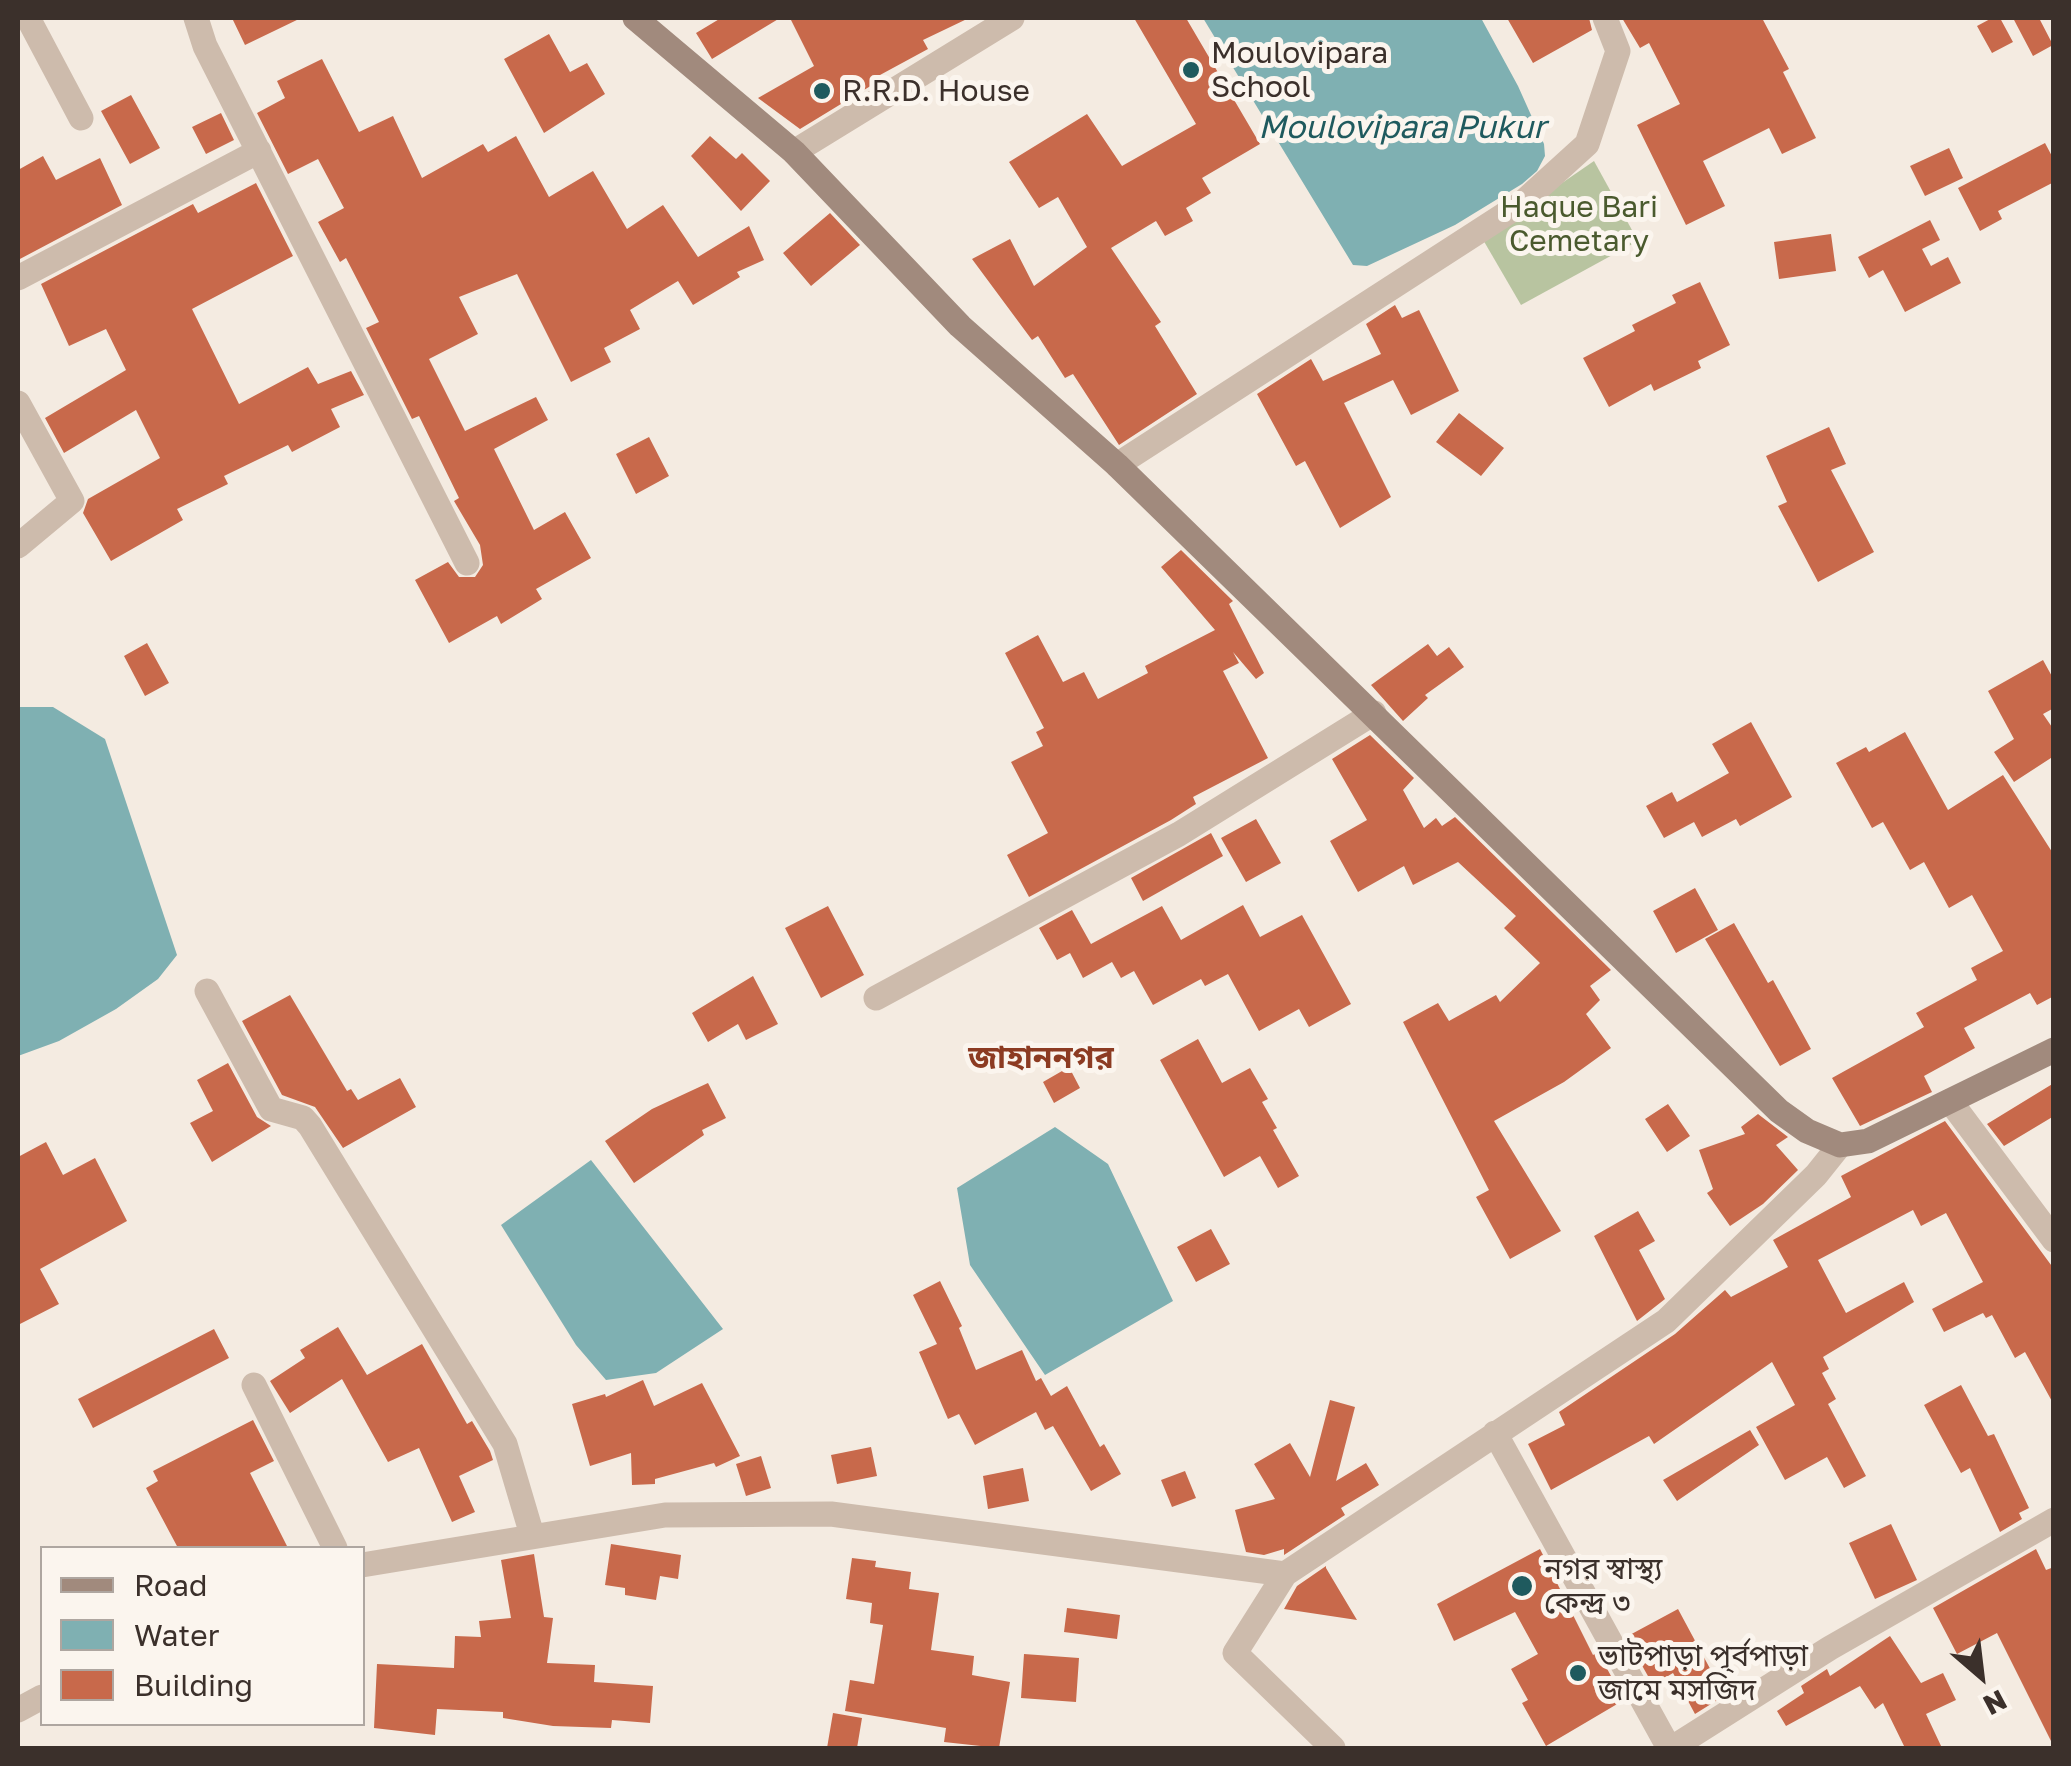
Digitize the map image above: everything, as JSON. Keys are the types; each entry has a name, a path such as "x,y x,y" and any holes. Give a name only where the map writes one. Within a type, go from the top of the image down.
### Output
{"street":[{"path":"28,18 80,118"},
{"path":"196,18 205,46 467,563"},
{"path":"635,18 794,152 960,326 1116,466 1780,1111 1807,1132 1840,1144 1868,1141 2054,1050"},
{"path":"794,152 1012,18"},
{"path":"1116,466 1521,204 1587,144 1618,50 1604,18"},
{"path":"18,278 258,151"},
{"path":"18,403 72,501 18,546"},
{"path":"876,998 1179,834 1374,713"},
{"path":"207,991 270,1108 303,1118 310,1126 505,1444 532,1534"},
{"path":"1950,1102 2054,1240"},
{"path":"1333,1748 1235,1653 1286,1574 1666,1322 1816,1176 1840,1144"},
{"path":"254,1385 334,1546"},
{"path":"1495,1433 1671,1748 1830,1648 2054,1520"},
{"path":"365,1565 532,1534 665,1515 831,1514 1286,1574"},
{"path":"18,1710 40,1697"}],"green space":[{"name":"Haque Bari Cemetary","path":"1594,161 1638,241 1521,305 1482,238"}],"water":[{"name":"Moulovipara Pukur","path":"1203,18 1481,18 1518,86 1544,144 1545,156 1537,171 1522,184 1455,225 1367,266 1353,265"},
{"path":"18,707 53,707 105,739 177,955 158,979 116,1009 59,1041 18,1056"},
{"path":"1055,1127 1108,1164 1173,1301 1045,1375 970,1265 957,1188"},
{"path":"591,1160 723,1329 656,1373 606,1380 576,1345 501,1225"}],"building":[{"path":"232,18 301,18 245,45"},
{"path":"721,18 780,18 712,59 696,33"},
{"path":"790,18 969,18 923,40 928,49 880,75 882,79 800,129 758,98 814,66"},
{"path":"1134,18 1186,18 1260,144 1202,178 1211,193 1186,208 1193,221 1165,236 1156,221 1111,248 1161,322 1155,326 1197,394 1119,445 1073,374 1065,378 1038,336 1032,340 972,259 1010,239 1034,286 1087,247 1058,197 1039,208 1009,162 1087,114 1122,166 1196,124"},
{"path":"1507,18 1589,18 1592,30 1533,63"},
{"path":"1622,18 1762,18 1789,69 1783,72 1816,138 1782,154 1769,128 1703,161 1725,206 1686,225 1637,125 1680,104 1649,43 1640,48"},
{"path":"2000,18 2013,42 1992,53 1977,26"},
{"path":"2013,18 2039,18 2053,45 2033,56"},
{"path":"549,34 570,72 587,63 605,94 544,133 504,59"},
{"path":"322,59 359,132 393,116 422,178 483,144 488,152 516,136 549,197 593,171 627,229 663,205 698,257 749,226 764,260 737,272 740,277 693,305 678,281 630,310 640,329 604,348 611,362 571,382 517,274 459,297 478,334 429,359 465,431 536,397 548,420 494,449 534,530 565,512 591,558 536,589 542,599 501,624 497,616 449,643 415,580 448,562 459,577 475,577 483,565 480,545 454,501 459,498 419,416 412,419 366,328 379,322 346,258 340,262 318,222 344,208 318,159 288,174 257,113 285,98 277,81"},
{"path":"131,95 160,148 130,164 101,111"},
{"path":"221,113 234,140 206,154 192,127"},
{"path":"710,136 736,159 742,153 770,181 741,211 691,156"},
{"path":"2045,143 2054,160 2054,182 1998,211 2002,219 1980,231 1958,188"},
{"path":"1949,148 1963,178 1925,196 1910,166"},
{"path":"43,156 56,180 100,158 122,205 18,260 18,170"},
{"path":"256,183 293,256 192,309 239,404 308,367 318,384 351,371 364,395 331,409 340,427 292,452 288,445 224,476 228,484 177,509 183,520 111,561 83,513 88,499 160,458 136,410 64,453 45,418 126,370 106,329 69,346 41,284 193,204 198,213"},
{"path":"830,213 860,245 811,286 783,253"},
{"path":"1930,220 1940,240 1922,249 1931,266 1948,257 1961,283 1905,312 1883,270 1869,278 1858,257"},
{"path":"1831,234 1836,271 1779,279 1774,242"},
{"path":"1700,282 1730,345 1698,361 1701,368 1654,391 1651,384 1609,407 1583,358 1635,331 1632,325 1676,303 1672,295"},
{"path":"1395,305 1402,318 1419,310 1459,391 1411,415 1393,380 1344,403 1391,497 1340,528 1305,461 1296,466 1257,394 1311,359 1323,381 1381,354 1366,324"},
{"path":"1459,413 1504,448 1481,476 1436,442"},
{"path":"1829,427 1846,464 1831,470 1874,552 1818,582 1778,506 1787,502 1766,456"},
{"path":"649,437 669,476 636,494 616,454"},
{"path":"1181,550 1233,601 1229,604 1264,673 1256,679 1233,652 1239,663 1223,671 1268,758 1193,797 1196,804 1171,820 1029,897 1007,855 1048,833 1011,762 1043,746 1036,732 1044,728 1005,653 1038,635 1063,682 1084,672 1098,699 1148,673 1145,666 1215,630 1161,567"},
{"path":"147,643 169,683 145,696 124,656"},
{"path":"1428,644 1437,656 1449,647 1464,667 1425,695 1428,698 1403,721 1371,685"},
{"path":"2043,660 2054,680 2054,708 2043,714 2054,730 2054,756 2014,782 1994,752 2014,739 1988,691"},
{"path":"1751,722 1792,797 1740,826 1736,819 1702,837 1694,822 1664,838 1646,806 1672,792 1677,802 1729,773 1712,744"},
{"path":"1905,732 1948,810 2003,775 2054,855 2054,996 2037,1005 2030,993 1964,1028 1975,1048 1924,1076 1932,1092 1860,1126 1832,1078 1924,1027 1916,1013 1977,980 1971,968 2003,951 1972,895 1949,908 1924,862 1910,870 1883,822 1872,828 1836,763 1866,747 1869,752"},
{"path":"1370,735 1414,778 1403,790 1424,828 1436,818 1442,826 1455,817 1611,970 1590,986 1600,1000 1586,1014 1611,1048 1564,1082 1494,1121 1561,1231 1510,1259 1476,1197 1489,1190 1403,1022 1438,1003 1449,1021 1496,995 1500,1002 1540,963 1504,928 1516,916 1458,862 1413,885 1404,866 1358,892 1330,841 1367,820 1332,759"},
{"path":"1256,819 1281,863 1246,882 1221,838"},
{"path":"1211,833 1223,856 1143,901 1131,878"},
{"path":"1695,888 1718,930 1676,953 1653,911"},
{"path":"1243,905 1260,937 1302,915 1351,1004 1309,1027 1299,1009 1259,1031 1228,974 1205,986 1201,979 1153,1005 1134,971 1121,978 1112,962 1083,978 1070,953 1057,960 1039,928 1072,910 1091,944 1162,906 1181,940"},
{"path":"828,906 864,975 821,998 785,928"},
{"path":"1734,923 1768,983 1773,980 1811,1049 1780,1066 1705,939"},
{"path":"753,976 778,1024 746,1040 738,1024 708,1042 692,1013"},
{"path":"290,995 347,1091 351,1089 358,1100 400,1078 416,1107 343,1148 315,1107 282,1095 242,1021"},
{"path":"1198,1039 1222,1083 1250,1068 1268,1099 1262,1102 1277,1128 1273,1130 1299,1176 1278,1188 1260,1156 1224,1177 1160,1060"},
{"path":"228,1063 257,1117 271,1126 212,1162 190,1123 213,1111 197,1080"},
{"path":"1069,1067 1080,1088 1054,1103 1043,1082"},
{"path":"708,1083 726,1118 702,1130 704,1135 634,1183 605,1141 652,1109"},
{"path":"2054,1083 2054,1116 2004,1146 1987,1124"},
{"path":"1668,1104 1690,1136 1667,1152 1645,1119"},
{"path":"1758,1114 1788,1137 1776,1145 1798,1170 1763,1204 1730,1226 1707,1193 1713,1189 1699,1150 1745,1134 1741,1127"},
{"path":"1945,1121 2054,1269 2054,1405 2025,1352 2015,1358 1992,1315 1986,1318 1983,1313 1944,1332 1932,1309 1983,1282 1946,1213 1921,1226 1913,1210 1818,1260 1846,1313 1904,1282 1914,1302 1823,1357 1829,1369 1822,1373 1836,1399 1828,1404 1866,1476 1844,1488 1827,1457 1785,1480 1756,1427 1795,1405 1772,1362 1654,1444 1649,1436 1551,1490 1528,1444 1565,1425 1559,1412 1675,1334 1725,1290 1731,1297 1788,1267 1773,1240 1851,1197 1841,1176"},
{"path":"46,1142 63,1175 95,1158 127,1221 40,1269 59,1304 18,1325 18,1157"},
{"path":"1638,1211 1655,1241 1639,1250 1665,1299 1637,1321 1594,1236"},
{"path":"1211,1229 1230,1264 1196,1282 1177,1247"},
{"path":"940,1281 962,1326 959,1328 976,1370 1022,1350 1036,1381 1041,1378 1051,1396 1067,1386 1100,1447 1104,1444 1121,1474 1091,1491 1053,1426 1045,1430 1036,1412 975,1445 959,1414 948,1419 919,1352 937,1344 913,1295"},
{"path":"338,1327 367,1375 422,1344 467,1424 472,1421 493,1460 459,1476 475,1512 452,1522 419,1448 388,1462 342,1379 290,1413 270,1381 305,1358 300,1350"},
{"path":"214,1329 229,1358 93,1428 78,1399"},
{"path":"643,1380 654,1406 702,1383 740,1456 716,1467 714,1463 655,1479 655,1484 632,1485 631,1453 590,1466 572,1404 605,1394 606,1397"},
{"path":"1961,1385 1988,1436 1994,1434 2029,1508 2019,1513 2022,1519 2000,1532 1970,1468 1961,1473 1924,1405"},
{"path":"1330,1400 1355,1407 1336,1481 1366,1463 1379,1485 1341,1508 1345,1515 1284,1555 1284,1549 1264,1555 1246,1552 1235,1510 1275,1499 1254,1464 1290,1443 1310,1477"},
{"path":"253,1420 274,1461 250,1473 287,1546 177,1546 146,1488 158,1481 153,1471"},
{"path":"1750,1430 1759,1445 1677,1501 1663,1480"},
{"path":"871,1447 877,1476 837,1484 831,1455"},
{"path":"761,1456 771,1488 746,1496 736,1464"},
{"path":"1023,1468 1029,1501 988,1509 983,1476"},
{"path":"1185,1471 1196,1498 1172,1507 1161,1480"},
{"path":"1891,1524 1917,1580 1875,1599 1849,1543"},
{"path":"611,1544 681,1555 678,1579 660,1576 656,1600 625,1595 625,1588 605,1585"},
{"path":"1540,1549 1593,1655 1598,1652 1624,1700 1546,1746 1522,1703 1528,1700 1511,1669 1538,1654 1515,1612 1454,1641 1437,1604"},
{"path":"2036,1549 2046,1570 2054,1567 2054,1747 1997,1633 1957,1654 1933,1608"},
{"path":"534,1554 544,1617 553,1618 547,1663 595,1665 594,1682 653,1686 650,1723 612,1720 611,1728 553,1726 503,1718 503,1712 437,1709 435,1735 374,1728 377,1664 454,1668 455,1636 481,1637 479,1621 511,1618 501,1560"},
{"path":"852,1558 876,1561 875,1567 911,1572 909,1589 939,1593 931,1650 974,1656 972,1675 1010,1682 999,1748 944,1742 946,1728 845,1711 850,1680 874,1684 883,1625 870,1623 872,1603 846,1599"},
{"path":"1326,1566 1357,1620 1284,1609 1297,1586"},
{"path":"1067,1608 1120,1615 1117,1639 1064,1632"},
{"path":"1678,1609 1714,1676 1725,1670 1735,1689 1695,1714 1673,1673 1653,1685 1626,1637"},
{"path":"1890,1636 1921,1683 1943,1673 1956,1700 1926,1714 1942,1748 1905,1748 1883,1703 1875,1709 1860,1686 1786,1726 1777,1711 1804,1693 1801,1686 1827,1669 1830,1676"},
{"path":"1024,1654 1079,1658 1076,1702 1021,1698"},
{"path":"833,1713 862,1718 857,1748 827,1748"}],"place":[{"name":"Moulovipara School","path":"1191,70"},
{"name":"R.R.D. House","path":"822,91"},
{"name":"নগর স্বাস্থ্য কেন্দ্র ৩","path":"1522,1586"},
{"name":"ভাটপাড়া পূর্বপাড়া জামে মসজিদ","path":"1578,1673"}],"district":[{"name":"জাহাননগর","path":"1041,1058"}]}
